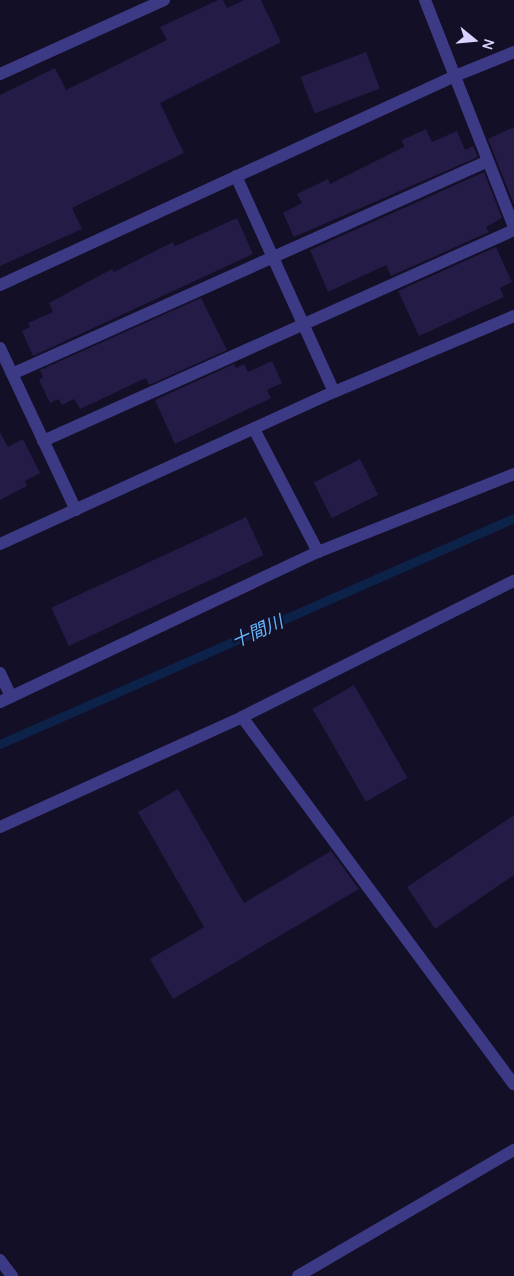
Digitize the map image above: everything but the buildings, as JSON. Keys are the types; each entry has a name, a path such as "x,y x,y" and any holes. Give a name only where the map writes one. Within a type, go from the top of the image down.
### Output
{"street":[{"path":"0,74 164,0"},
{"path":"43,441 514,228 425,0"},
{"path":"0,285 455,76 514,52"},
{"path":"12,374 488,161"},
{"path":"236,176 274,256 334,392"},
{"path":"0,544 334,392 514,316"},
{"path":"0,348 76,510"},
{"path":"254,429 318,552"},
{"path":"0,673 6,700 318,552 514,474"},
{"path":"0,827 242,717 514,581"},
{"path":"242,717 514,1084"},
{"path":"298,1276 514,1150"},
{"path":"0,1260 12,1276"}],"waterway":[{"name":"十間川","path":"0,744 514,518"}]}
